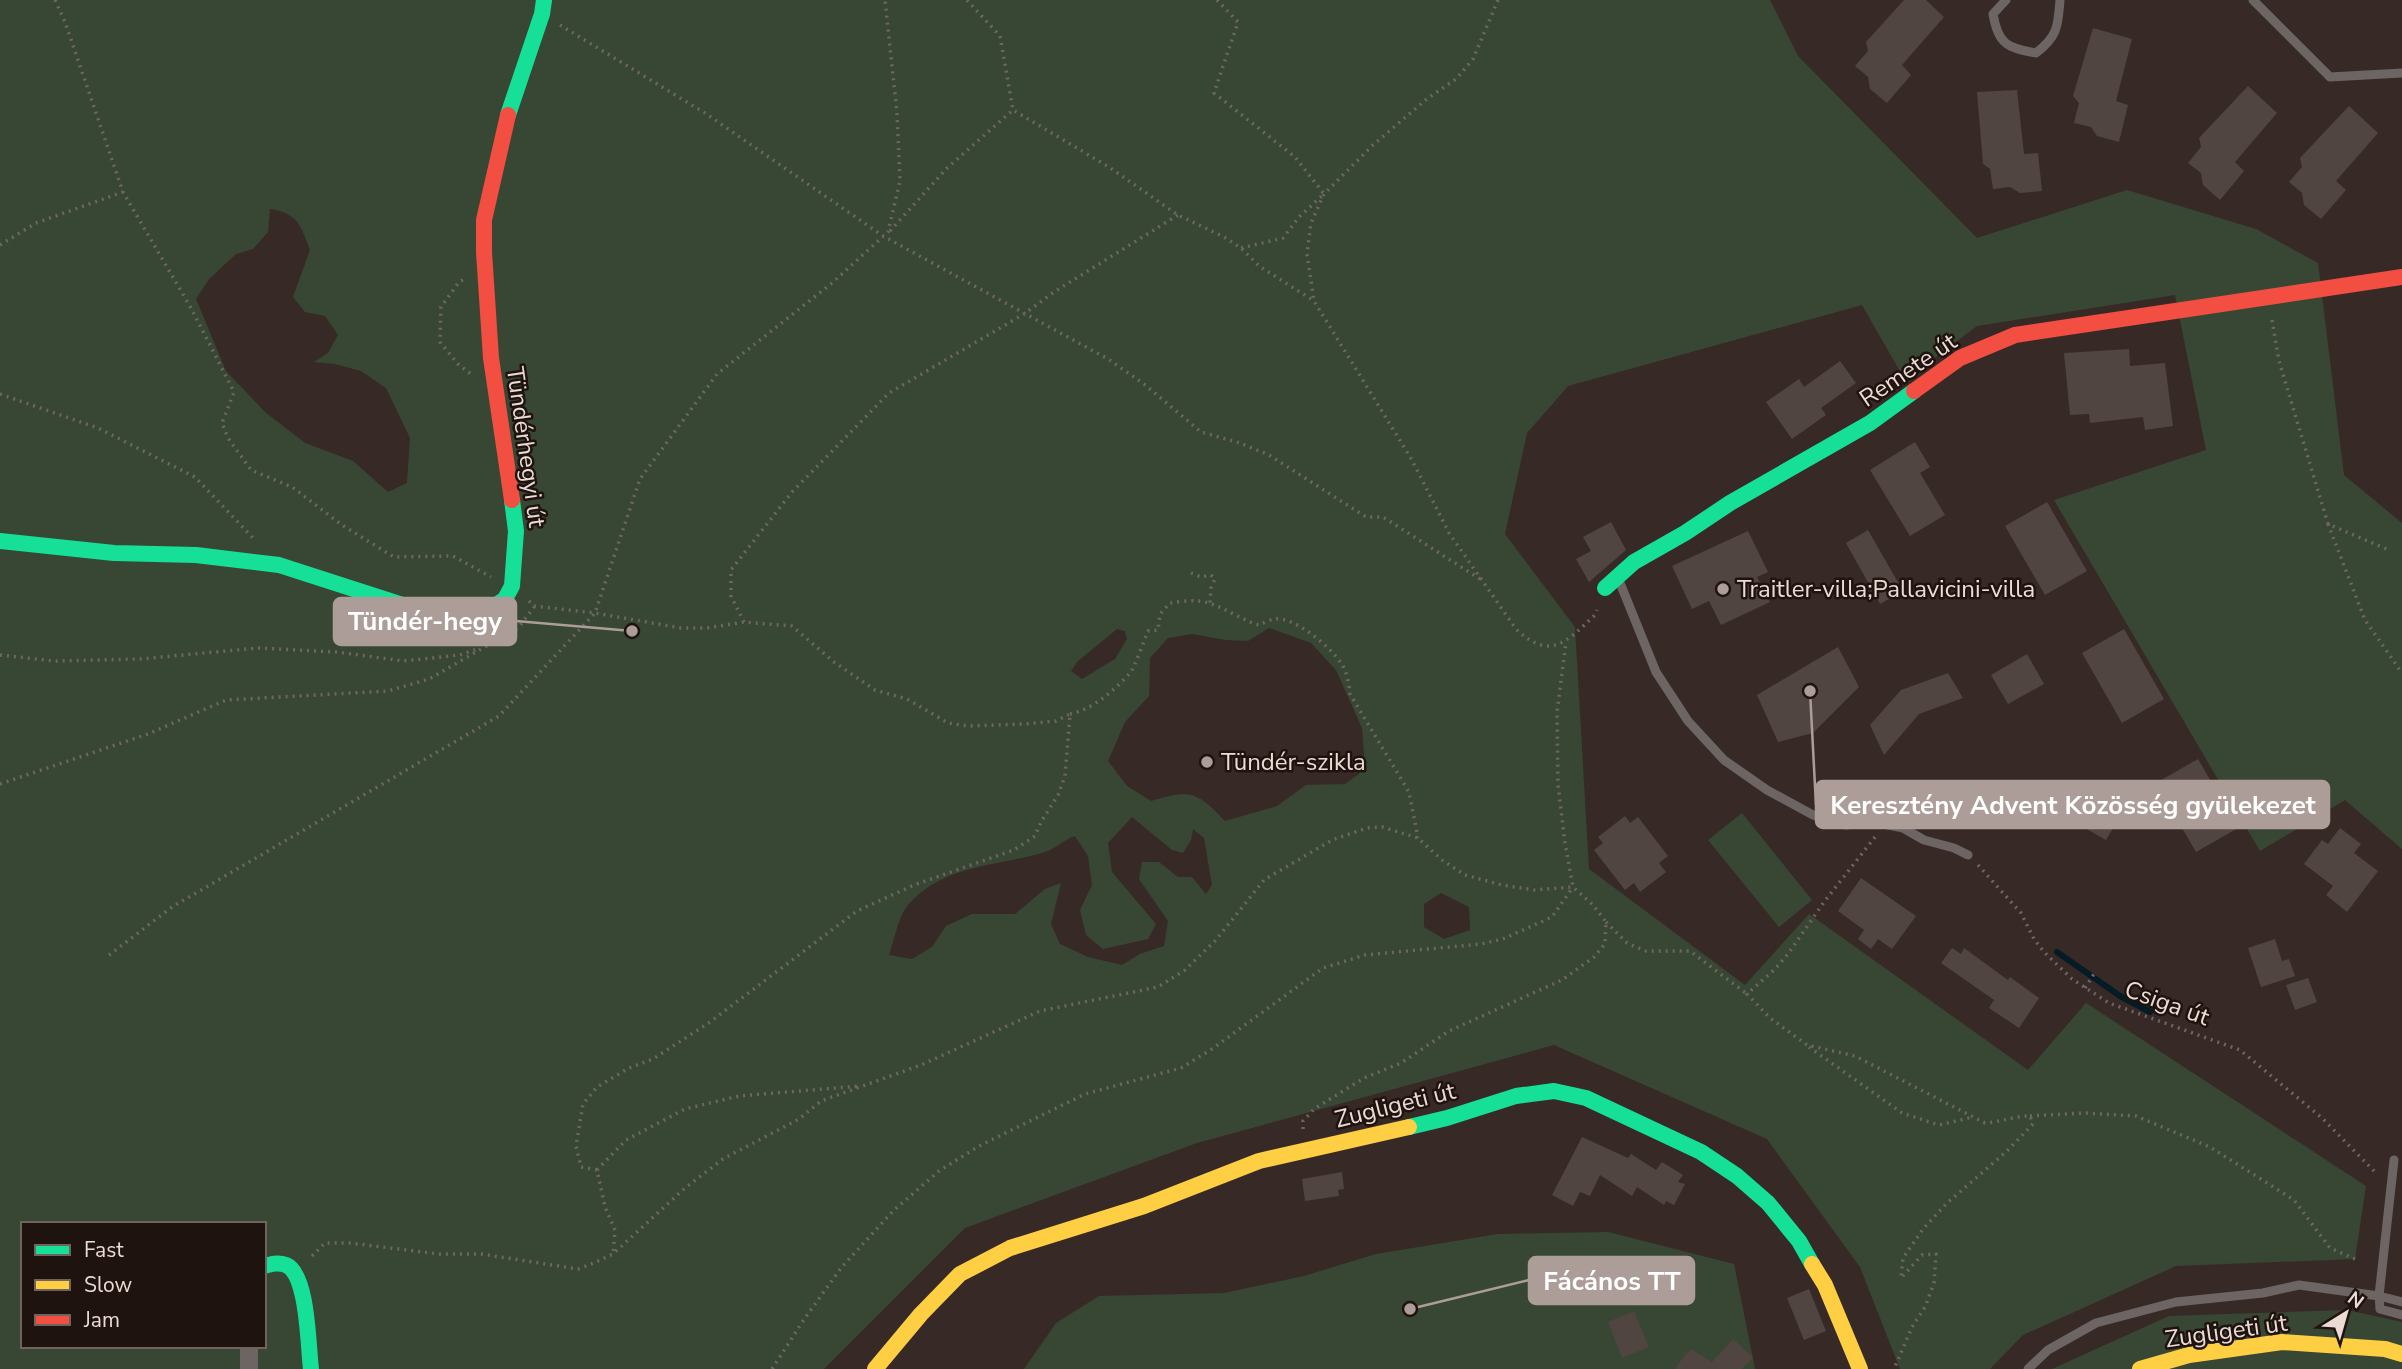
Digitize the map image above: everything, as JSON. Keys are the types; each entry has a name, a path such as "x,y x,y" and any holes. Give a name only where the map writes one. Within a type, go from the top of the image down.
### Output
{"street":[{"name":"Tündérhegyi út","path":"512,586 516,531 494,377 485,274 484,220 486,202 506,125 543,7"},
{"name":"Remete út","path":"1611,582 1634,562 1730,503 1870,423 1959,358 2015,335 2402,277"},
{"path":"0,541 114,553 195,555 279,565 431,614 457,615 489,610 505,598 512,586"},
{"name":"Zugligeti út","path":"875,1369 921,1314 960,1274 1010,1248 1144,1206 1259,1161 1447,1118 1516,1096 1554,1091 1586,1098 1701,1152 1737,1176 1768,1203 1799,1241 1825,1285 1860,1369"},
{"path":"266,1266 276,1263 296,1272 302,1287 311,1369"},
{"name":"Zugligeti út","path":"2140,1369 2189,1355 2282,1342 2385,1349 2402,1354"},
{"path":"249,1348 249,1369"}],"lane":[{"path":"2006,0 1993,14 1996,34 2014,50 2036,52 2050,42 2058,25 2060,0"},
{"path":"2253,0 2330,77 2402,73"},
{"path":"1611,582 1656,672 1688,721 1724,760 1766,790 1812,815 1846,825 1885,823 1968,855"},
{"path":"2394,1160 2379,1296 2380,1309 2402,1315"},
{"path":"2028,1369 2048,1350 2096,1323 2176,1301 2263,1293 2299,1285 2379,1296 2402,1303"}],"path":[{"path":"55,0 123,192 191,308 234,392 222,423 228,438 251,470 292,487 342,525 394,556 453,556 482,572"},
{"path":"885,0 897,113 900,181 888,233"},
{"path":"967,0 1000,36 1013,110 1109,167 1178,215 1224,237 1241,248 1259,266 1314,301"},
{"path":"1217,0 1238,22 1214,93 1295,157 1324,194"},
{"path":"1241,248 1283,238 1299,217 1373,145 1428,98 1456,79 1473,59 1498,0"},
{"path":"543,7 705,113 883,236 1108,359 1144,384 1201,432 1269,455 1366,517 1383,517 1480,579"},
{"path":"108,955 173,907 499,716 595,613 640,480 717,374 831,283 888,233 947,168 1013,110"},
{"path":"0,245 36,223 123,192"},
{"path":"1324,194 1311,223 1307,254 1314,301 1412,460 1449,533 1516,629 1529,642 1547,647 1566,642 1595,615 1611,582"},
{"path":"744,622 731,596 731,570 792,492 889,393 1024,314 1054,292 1178,215"},
{"path":"485,274 459,282 441,307 440,342 458,364 472,375 494,377"},
{"path":"2268,297 2279,361 2328,524 2365,620 2402,673"},
{"path":"0,394 98,428 195,477 279,565"},
{"path":"2328,524 2389,550"},
{"path":"1191,573 1201,577 1211,575 1214,579 1210,604"},
{"path":"512,586 534,606 595,613 681,628 707,628 744,622 792,626 834,662 875,690 907,699 948,723 968,726 1056,721 1096,704 1131,672 1148,631 1158,630 1160,614 1170,603 1197,600 1221,607 1239,619 1259,625 1273,619 1300,625 1342,663 1349,681 1350,694 1409,792 1418,838"},
{"path":"0,784 148,734 226,700 388,691 429,679 518,628 534,606"},
{"path":"1566,642 1557,712 1558,785 1573,887 1627,943 1646,951 1690,951 1747,994 1770,1018 1902,1114 1939,1125 1973,1117"},
{"path":"0,655 54,661 140,659 258,648 337,652 403,661 460,655 486,646"},
{"path":"597,1170 581,1167 576,1146 583,1104 597,1087 629,1068 653,1059 710,1022 857,911 914,885 1014,850 1035,836 1058,795 1065,776 1070,714"},
{"path":"1747,994 1788,954 1885,823"},
{"path":"296,1272 325,1243 350,1243 439,1254 481,1254 578,1269 612,1254 685,1188 723,1159 799,1119 821,1101 921,1065 1040,1011 1158,987 1185,970 1215,941 1264,880 1332,840 1367,828 1382,827 1418,838 1442,860 1465,875 1534,890 1573,887"},
{"name":"Csiga út","path":"1968,855 2021,913 2034,939 2051,960 2085,988 2109,1003 2241,1050 2322,1118 2379,1176"},
{"path":"772,1369 841,1268 893,1211 939,1171 979,1146 1085,1094 1181,1068 1213,1049 1323,968 1366,955 1481,944 1503,939 1552,917 1573,887"},
{"path":"1303,1129 1303,1121 1314,1109 1364,1078 1401,1063 1448,1031 1562,980 1594,957 1605,944 1606,922"},
{"path":"2085,988 2094,974"},
{"path":"1807,1045 1855,1056 1985,1123 2001,1122 2019,1116 2084,1113 2136,1116 2210,1147 2294,1200 2330,1248 2355,1259"},
{"path":"597,1170 626,1140 685,1110 739,1096 863,1086"},
{"path":"1894,1369 1934,1283 1936,1254 1922,1255 1901,1278 1903,1258 1923,1229 1947,1204 1989,1168 2033,1124 2030,1116"},
{"path":"597,1170 605,1207 615,1230 612,1254"}],"green space":[{"path":"0,0 1770,0 1798,56 1977,238 2127,190 2256,229 2318,263 2344,475 2402,523 2402,849 2345,800 2260,851 2054,500 2206,450 2175,295 1977,326 1905,380 1862,305 1568,386 1527,433 1505,534 1575,627 1589,869 1745,985 1809,914 2028,1070 2086,1003 2366,1186 2355,1259 2176,1266 2023,1335 1990,1369 1900,1369 1860,1267 1767,1139 1554,1045 1197,1143 965,1228 824,1369 0,1369","holes":["270,209 293,217 310,250 293,297 305,312 325,316 338,335 328,353 314,362 361,371 386,388 410,438 407,483 388,492 353,461 305,443 265,412 226,371 196,299 209,279 236,254 253,249 268,232","1269,628 1311,643 1336,670 1362,728 1364,755 1359,774 1345,784 1306,785 1277,806 1225,821 1200,798 1192,795 1175,795 1151,801 1127,786 1108,761 1125,722 1149,696 1150,658 1168,638 1192,634 1248,641","1117,629 1125,631 1127,639 1115,659 1082,679 1071,671 1078,661","1132,817 1172,850 1183,853 1191,840 1193,829 1204,838 1212,885 1206,894 1192,877 1178,877 1159,862 1142,862 1139,879 1168,921 1164,946 1140,954 1122,965 1088,957 1060,944 1051,924 1061,883 1045,889 1015,914 972,914 946,926 932,947 912,959 889,955 899,922 908,905 937,882 971,869 1046,852 1075,836 1088,856 1092,885 1080,910 1086,935 1103,949 1148,939 1156,924 1112,872 1108,843","1441,893 1469,907 1470,930 1444,939 1424,927 1424,904"]},
{"path":"1742,813 1812,900 1779,927 1708,840"},
{"path":"1608,1232 1734,1264 1755,1369 1024,1369 1056,1323 1099,1296 1224,1293 1304,1276 1376,1254 1498,1234"},
{"path":"2347,1310 2402,1322 2402,1369 2052,1369 2169,1316"}],"building":[{"path":"1904,0 1926,0 1944,17 1902,65 1911,75 1887,103 1870,89 1868,77 1855,66 1868,51 1866,42"},
{"path":"2093,28 2132,39 2116,101 2128,105 2119,142 2097,136 2091,127 2074,123 2079,103 2073,96"},
{"path":"2248,86 2277,113 2235,162 2244,171 2220,200 2203,185 2201,173 2188,163 2201,147 2199,138"},
{"path":"2017,90 2024,154 2038,153 2042,191 2020,193 2010,187 1993,189 1990,169 1983,164 1977,92"},
{"path":"2349,106 2378,133 2336,181 2346,190 2321,219 2304,205 2302,193 2289,182 2302,167 2300,158"},
{"path":"2129,349 2130,366 2165,363 2173,426 2145,430 2143,417 2090,423 2089,414 2070,415 2064,353"},
{"path":"1840,361 1856,383 1821,408 1826,415 1792,439 1766,402 1799,379 1804,387"},
{"path":"1915,442 1930,467 1920,473 1945,515 1910,536 1870,470"},
{"path":"2047,502 2087,571 2045,595 2005,526"},
{"path":"1611,522 1626,550 1589,582 1576,559 1591,551 1583,537"},
{"path":"1868,530 1903,591 1880,604 1846,543"},
{"name":"Traitler-villa;Pallavicini-villa","path":"1748,531 1768,572 1757,577 1770,602 1721,625 1709,601 1692,609 1672,566"},
{"path":"2124,629 2164,699 2122,723 2082,653"},
{"path":"1838,647 1859,687 1813,733 1778,742 1757,695"},
{"path":"2027,654 2044,684 2008,704 1991,675"},
{"path":"1948,673 1963,698 1919,714 1884,755 1870,725 1901,690"},
{"path":"2198,759 2238,828 2196,852 2156,783"},
{"path":"2078,801 2116,823 2106,840 2067,818"},
{"path":"1625,816 1630,823 1638,817 1668,856 1659,863 1666,872 1640,892 1634,883 1625,890 1594,850 1603,843 1598,837"},
{"path":"2340,828 2361,844 2354,853 2378,871 2347,912 2326,895 2333,886 2304,864 2322,840 2328,844"},
{"path":"1861,878 1916,916 1892,949 1878,939 1871,949 1858,939 1864,930 1838,911"},
{"path":"2275,939 2282,961 2289,959 2295,976 2261,987 2248,948"},
{"path":"1952,948 1961,954 1964,948 2008,980 2010,977 2039,998 2019,1028 1989,1008 1994,1000 1941,963"},
{"path":"2308,978 2317,1002 2295,1010 2286,985"},
{"path":"1582,1137 1628,1158 1631,1154 1656,1170 1662,1162 1683,1175 1678,1182 1685,1184 1674,1205 1666,1201 1664,1205 1637,1187 1632,1196 1600,1175 1590,1196 1580,1192 1573,1206 1552,1195"},
{"path":"1342,1172 1344,1189 1338,1190 1339,1196 1305,1201 1302,1179"},
{"path":"1809,1289 1826,1331 1804,1340 1787,1298"},
{"path":"1634,1311 1649,1347 1622,1358 1608,1322"},
{"path":"1733,1339 1753,1357 1742,1369 1675,1369 1691,1349 1712,1362"}],"waterway":[{"path":"2057,952 2120,996 2150,1012"}],"traffic: fast":[{"path":"508,115 542,14 544,0"},
{"path":"1605,588 1634,562 1730,503 1870,423 1914,391"},
{"path":"0,541 114,553 196,555 279,565 431,614 473,614 489,610 505,599 512,586 516,531 512,500"},
{"path":"1409,1127 1516,1096 1554,1091 1586,1098 1701,1152 1737,1176 1768,1203 1799,1241 1812,1264"},
{"path":"266,1266 277,1263 286,1265 299,1282 306,1312 311,1369"}],"traffic: slow":[{"path":"875,1369 921,1314 960,1274 1010,1248 1144,1206 1259,1161 1409,1127"},
{"path":"1812,1264 1825,1285 1860,1369"},
{"path":"2140,1369 2189,1355 2282,1342 2385,1349 2402,1354"}],"traffic: jam":[{"path":"508,115 484,220 484,252 491,358 512,500"},
{"path":"1914,391 1960,358 2015,335 2402,277"}],"place":[{"name":"Traitler-villa;Pallavicini-villa","path":"1723,589"},
{"name":"Tündér-hegy","path":"632,631"},
{"name":"Keresztény Advent Közösség gyülekezet","path":"1810,691"},
{"name":"Tündér-szikla","path":"1207,762"},
{"name":"Fácános TT","path":"1410,1309"}]}
